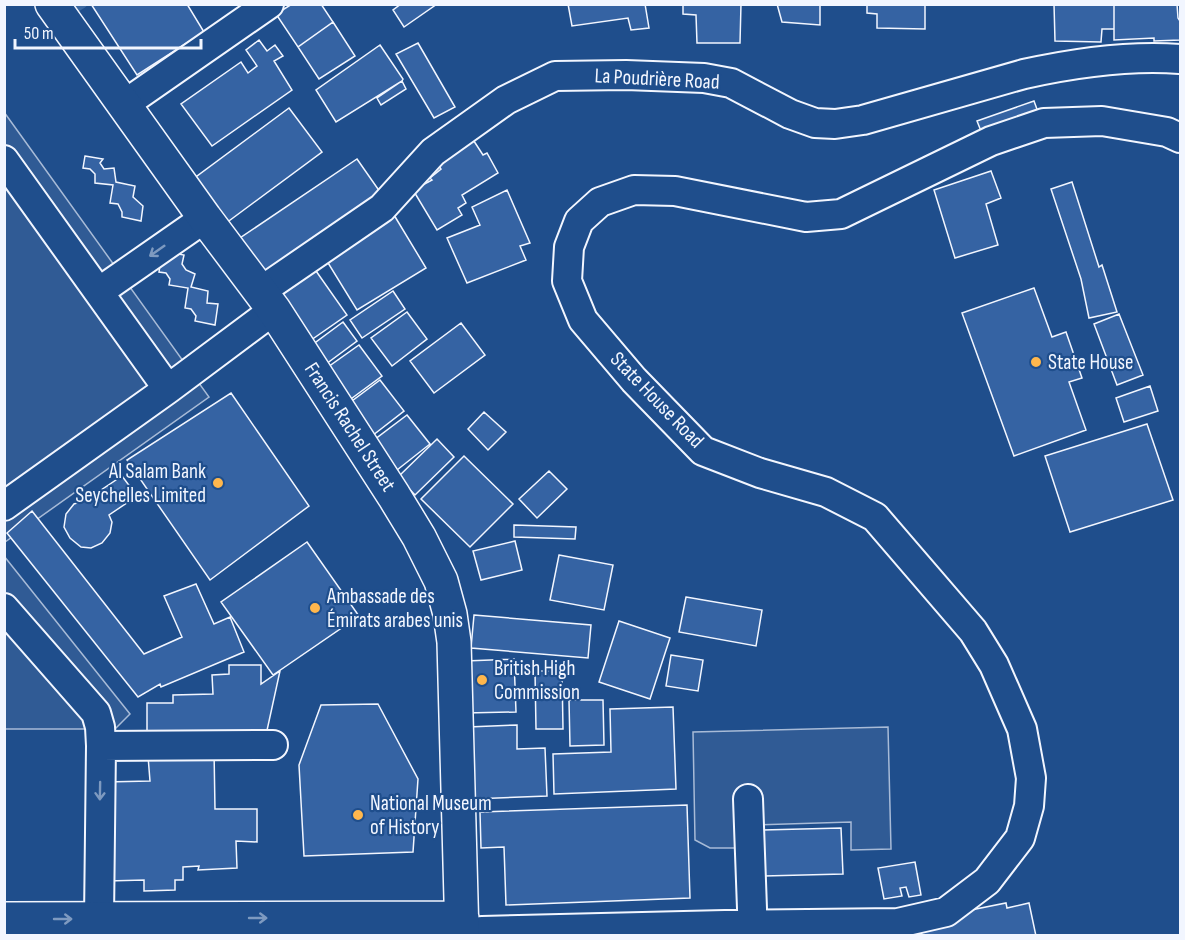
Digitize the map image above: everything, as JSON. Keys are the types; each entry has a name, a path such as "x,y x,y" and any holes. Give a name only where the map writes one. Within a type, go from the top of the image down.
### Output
{"main road":[{"name":"Francis Rachel Street","path":"52,4 205,218 267,300 394,496 419,537 441,581 450,614 454,642 471,930"},
{"path":"4,920 99,919 471,930"}],"street":[{"path":"125,104 269,4"},
{"name":"La Poudrière Road","path":"4,506 168,389 267,300 382,208 433,152 506,100 555,76 626,75 704,78 731,83 790,114 815,123 835,124 863,120 1051,68 1155,57 1180,59"},
{"name":"State House Road","path":"471,930 753,930 847,923 898,924 945,912 987,881 1020,838 1029,806 1031,778 1022,729 994,665 973,630 875,517 826,492 760,473 703,451 634,380 583,320 567,281 569,247 579,221 600,202 634,190 675,191 806,217 841,214 991,141 1044,123 1102,121 1167,132 1180,138"},
{"path":"4,160 168,389"},
{"path":"100,291 205,218"},
{"path":"4,608 96,713 100,727 99,919"},
{"path":"100,746 273,745"},
{"path":"748,799 753,930"}],"shaded area":[{"path":"4,112 209,397 5,542 4,542"},
{"path":"4,556 130,714 115,729 5,729"},
{"path":"888,727 891,849 851,850 851,822 752,825 752,848 710,848 695,840 693,732"}],"building":[{"path":"91,4 187,4 204,32 137,75"},
{"path":"292,4 321,4 333,22 298,47 276,14"},
{"path":"401,4 437,4 404,27 393,10"},
{"path":"568,4 645,4 649,28 631,30 628,18 572,26"},
{"path":"683,4 741,4 740,43 697,43 696,15 683,14"},
{"path":"777,4 820,4 820,25 782,22"},
{"path":"867,4 925,4 925,29 877,28 877,14 867,13"},
{"path":"1054,4 1114,4 1114,29 1102,29 1101,42 1055,41"},
{"path":"1114,4 1177,4 1180,40 1154,41 1154,38 1114,40"},
{"path":"333,22 355,56 319,79 298,47"},
{"path":"259,40 267,51 275,45 283,56 274,61 292,90 212,146 181,104 241,62 248,73 257,66 246,50"},
{"path":"418,43 455,107 434,118 396,54"},
{"path":"380,45 403,79 402,81 336,122 316,90"},
{"path":"402,81 406,89 381,105 377,98"},
{"path":"1034,101 1042,123 985,141 977,121"},
{"path":"289,108 322,152 218,229 185,185"},
{"path":"470,135 483,155 487,153 498,173 462,195 466,203 458,208 462,215 437,230 413,190 432,180 430,178 441,169 435,160"},
{"path":"85,156 103,159 100,163 104,169 114,168 116,182 135,186 133,197 143,206 141,221 122,217 118,204 110,203 113,185 95,183 95,174 90,169 83,168"},
{"path":"357,159 385,199 258,285 231,244"},
{"path":"991,171 1001,198 986,204 998,245 955,258 934,190"},
{"path":"1072,182 1099,267 1102,265 1117,312 1089,318 1081,279 1051,189"},
{"path":"507,190 530,243 520,246 526,260 467,283 447,238 480,225 472,207"},
{"path":"394,215 426,268 357,310 325,258"},
{"path":"162,251 184,255 182,264 186,270 195,274 191,287 208,291 207,303 218,304 215,325 195,321 196,316 191,309 185,308 188,288 169,285 170,279 166,273 159,272"},
{"path":"309,261 347,315 301,347 263,292"},
{"path":"1034,288 1052,337 1066,332 1082,378 1069,382 1086,430 1014,456 962,313"},
{"path":"393,291 405,309 362,338 350,320"},
{"path":"407,312 427,339 392,366 371,338"},
{"path":"1119,314 1143,375 1117,385 1094,324"},
{"path":"343,322 357,341 322,367 308,348"},
{"path":"461,323 485,355 434,393 410,361"},
{"path":"359,345 382,376 344,404 321,372"},
{"path":"380,380 404,411 368,439 344,407"},
{"path":"1150,386 1158,411 1124,422 1116,398"},
{"name":"Al Salam Bank Seychelles Limited","path":"231,393 309,506 210,580 127,460"},
{"path":"484,412 506,432 488,450 468,429"},
{"path":"407,415 430,444 397,470 374,440"},
{"path":"1147,424 1173,500 1070,532 1045,456"},
{"path":"437,439 454,457 415,495 398,477"},
{"path":"464,456 513,504 470,547 421,499"},
{"path":"549,471 567,489 537,518 519,499"},
{"path":"122,476 137,496 109,515 112,522 110,533 102,543 91,548 81,547 70,538 64,527 66,514 74,504 86,500"},
{"path":"32,511 144,654 182,637 164,596 196,584 214,624 230,617 244,652 161,687 160,684 138,697 7,533"},
{"path":"514,525 576,527 575,539 514,537"},
{"path":"515,541 522,570 481,580 473,551"},
{"path":"307,542 359,616 273,675 221,602"},
{"path":"559,555 613,565 604,610 550,600"},
{"path":"686,597 762,610 756,646 679,632"},
{"path":"474,615 591,625 588,658 471,648"},
{"path":"619,621 670,638 650,699 599,682"},
{"path":"671,655 703,660 698,691 666,686"},
{"path":"514,659 516,712 466,713 465,661"},
{"path":"229,665 261,665 261,684 280,671 266,735 177,735 178,731 147,732 147,703 173,703 173,695 213,694 212,675 229,674"},
{"path":"535,671 562,671 563,729 536,729"},
{"path":"569,700 603,700 604,745 570,746"},
{"name":"National Museum of History","path":"378,704 418,779 413,852 304,856 299,765 321,705"},
{"path":"673,707 676,789 554,794 553,754 611,752 610,709"},
{"path":"517,725 517,749 545,748 547,796 472,799 468,727"},
{"path":"214,750 215,809 257,809 257,842 236,841 237,868 198,870 199,866 183,867 183,880 175,880 175,890 144,891 144,880 108,881 105,782 150,781 148,756"},
{"path":"687,805 690,898 506,905 504,847 481,848 480,812"},
{"path":"841,828 843,874 764,876 763,830"},
{"path":"915,862 921,895 909,897 906,887 900,888 902,896 884,899 878,868"},
{"path":"1006,903 1007,908 1029,903 1036,936 922,936 920,924 951,914"}],"waterway":[{"path":"68,13 83,4"}],"place":[{"name":"State House","path":"1036,362"},
{"name":"Al Salam Bank Seychelles Limited","path":"218,483"},
{"name":"Ambassade des Émirats arabes unis","path":"315,608"},
{"name":"British High Commission","path":"482,680"},
{"name":"National Museum of History","path":"358,815"}]}
